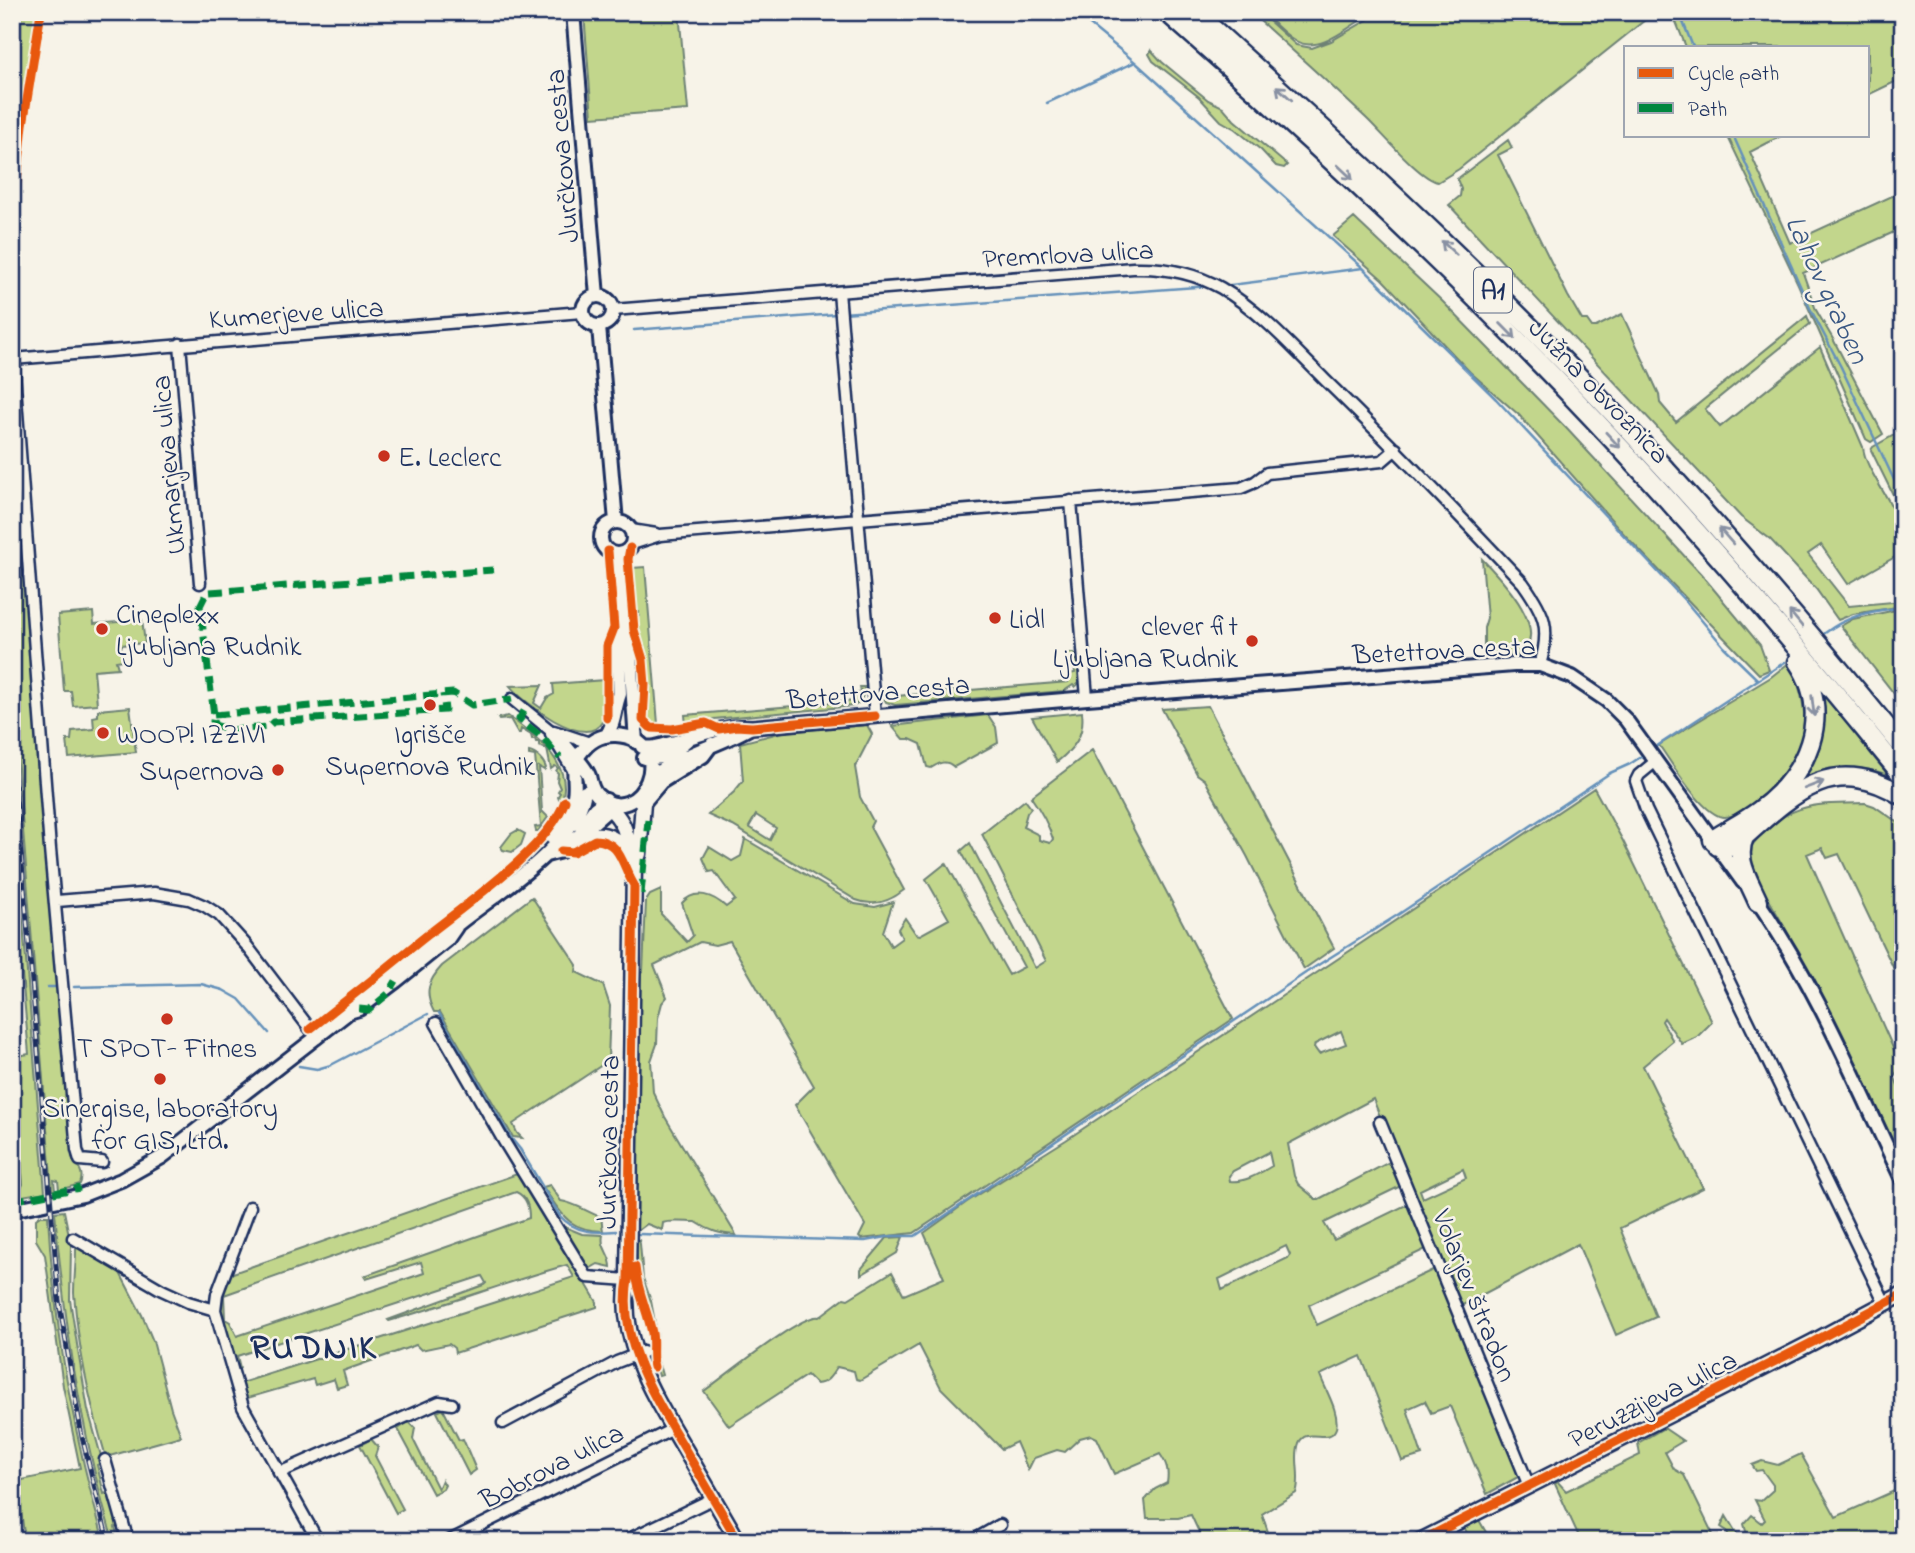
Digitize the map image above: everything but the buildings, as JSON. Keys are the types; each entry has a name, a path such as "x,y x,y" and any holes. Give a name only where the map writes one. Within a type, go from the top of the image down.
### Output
{"highway":[{"name":"Južna obvoznica","path":"1167,12 1391,215 1566,390 1662,493 1903,776"},
{"name":"Južna obvoznica","path":"1194,12 1397,198 1575,373 1703,509 1903,747"},
{"path":"1662,493 1684,528 1795,658 1808,680 1814,704 1815,727 1811,745 1795,774 1760,810 1716,843"},
{"path":"1716,843 1730,846 1794,794 1826,780 1869,780 1903,796"},
{"path":"1745,835 1740,859 1758,902"}],"main road":[{"name":"Jurčkova cesta","path":"632,858 639,854 636,803"},
{"name":"Jurčkova cesta","path":"606,807 624,825 632,858 626,1294 640,1352 664,1412 737,1541"},
{"path":"576,838 597,834 610,836 632,858"},
{"name":"Peruzzijeva ulica","path":"1420,1541 1903,1294"}],"street":[{"name":"Jurčkova cesta","path":"573,12 597,296"},
{"name":"Premrlova ulica","path":"613,310 1133,268 1166,269 1206,280 1233,295 1282,338 1396,449 1523,583 1546,623 1540,665"},
{"path":"839,292 875,716"},
{"path":"597,296 608,300 613,310 610,321 599,327 588,323 582,312 586,301 597,296"},
{"name":"Kumerjeve ulica","path":"13,359 582,312"},
{"path":"599,327 616,522"},
{"name":"Ukmarjeva ulica","path":"180,344 200,583"},
{"path":"13,359 78,1157 83,1161 102,1162"},
{"path":"578,765 622,727 624,713 620,694 625,545 625,524 616,522 608,525 601,537 603,546 625,545 660,535 1241,488 1255,482 1267,472 1382,461 1396,449"},
{"path":"1071,501 1087,698"},
{"path":"545,855 561,851 606,807 636,803 632,791 641,781 643,772 625,545"},
{"name":"Betettova cesta","path":"642,751 726,727 1540,665 1572,677 1606,699 1626,720 1758,902 1808,984 1897,1154 1903,1181"},
{"path":"512,699 550,730 578,765 589,774 592,789 606,807"},
{"name":"Betettova cesta","path":"636,803 650,778 678,759 735,737 752,727"},
{"path":"550,730 590,743 612,738 642,751"},
{"path":"545,855 555,830 568,813 574,797 578,765 590,743"},
{"name":"Betettova cesta","path":"636,803 662,782 703,756 712,744"},
{"path":"642,751 650,778"},
{"path":"1651,754 1636,780 1646,810 1885,1303"},
{"path":"12,1210 65,1200 121,1180 162,1157 317,1038 349,1012 355,1002 545,855 576,818 583,804 585,792 578,765"},
{"path":"585,792 606,807"},
{"path":"57,901 154,893 189,899 205,906 219,915 247,946 317,1038"},
{"name":"Jurčkova cesta","path":"436,1023 587,1277 628,1280"},
{"name":"Volarjev štradon","path":"1381,1122 1529,1486"},
{"path":"250,1207 217,1294 215,1310 243,1408 318,1541"},
{"path":"73,1238 162,1290 215,1310"},
{"path":"503,1423 640,1352"},
{"path":"279,1473 439,1402 452,1404"},
{"name":"Bobrova ulica","path":"449,1541 673,1429"},
{"path":"105,1460 128,1541"},
{"path":"625,1541 714,1498"},
{"path":"972,1541 1000,1525"}],"green space":[{"path":"12,12 39,12 20,124 12,205"},
{"path":"679,12 688,110 592,117 584,13"},
{"path":"1250,12 1259,12 1296,45 1312,48 1331,41 1381,12 1655,12 1459,169 1438,182 1421,173 1366,118"},
{"path":"1263,12 1374,12 1326,41 1306,44 1287,35"},
{"path":"1668,12 1903,12 1903,78 1870,94 1870,46 1686,46 1674,17"},
{"path":"1151,50 1208,100 1223,107 1234,120 1287,165 1284,168 1276,166 1261,150 1221,121 1199,97 1153,61 1149,54"},
{"path":"1727,136 1781,136 1750,152 1790,243 1903,191 1903,228 1803,273 1816,310 1883,434 1871,442 1866,439 1798,284"},
{"path":"1508,140 1512,148 1498,155 1582,320 1587,320 1592,327 1596,327 1622,314 1659,394 1660,403 1676,422 1807,316 1810,324 1705,409 1720,427 1820,347 1872,473 1896,514 1903,541 1900,554 1848,584 1821,545 1808,554 1849,606 1903,601 1903,606 1853,614 1838,620 1816,589 1770,539 1741,517 1449,205 1460,196 1461,189 1457,179"},
{"path":"1354,218 1442,301 1566,428 1701,574 1760,645 1769,670 1759,674 1625,535 1519,415 1470,372 1382,279 1333,236"},
{"path":"1903,430 1903,515 1871,450"},
{"path":"12,435 72,1157 82,1176 80,1184 59,1190 58,1181 54,1180 55,1191 52,1190 12,694"},
{"path":"1482,559 1511,591 1527,619 1530,633 1528,645 1519,655 1484,653 1484,628 1487,618"},
{"path":"645,567 658,724 665,724 662,728 651,725 646,715 647,674 636,617 639,612 636,612 632,568"},
{"path":"1903,611 1903,705 1841,626 1853,619"},
{"path":"93,612 94,624 142,620 145,643 121,645 123,660 116,661 118,668 94,670 97,704 73,706 71,691 64,691 58,615"},
{"path":"604,646 606,685 604,716 594,729 582,731 554,720 527,702 510,686 542,685 534,703 541,708 547,698 554,694 553,684 604,680"},
{"path":"1073,653 1077,658 1079,683 1064,691 895,705 886,702 882,694 883,690 887,692 888,698 896,700 896,696 1068,682 1068,674 1075,673 1074,662 1067,663 1066,657"},
{"path":"1790,662 1804,712 1798,750 1782,776 1760,799 1733,815 1717,815 1698,799 1659,745 1771,677"},
{"path":"860,687 864,687 863,695 854,706 714,719 686,725 685,715 854,701 854,694 861,693"},
{"path":"1824,695 1888,775 1853,768 1831,771 1797,783 1819,743 1823,721 1821,697"},
{"path":"1208,706 1334,948 1304,969 1247,856 1205,780 1197,774 1162,709"},
{"name":"WOOP! IZZIVI","path":"130,707 136,752 69,758 67,740 71,740 72,731 94,729 93,717 98,716 98,710"},
{"path":"1082,712 1082,728 1077,741 1057,762 1032,717"},
{"path":"988,715 996,727 998,743 954,767 945,762 927,767 921,744 903,739 892,726"},
{"path":"508,716 535,737 547,749 539,746 539,742 521,729 518,733 510,719 498,718"},
{"path":"867,725 872,734 855,767 860,797 873,821 870,827 904,890 887,900 875,903 856,900 733,826 708,815 743,781 740,743 783,732","holes":["756,815 776,828 770,840 749,827"]},
{"path":"547,749 562,773 564,787 561,804 558,796 558,768 555,766 551,769"},
{"path":"1092,750 1233,1019 914,1233 861,1239 859,1237 865,1225 795,1105 814,1086 730,941 715,945 700,942 654,965 667,997 662,1003 658,1018 657,1044 651,1061 653,1092 665,1117 736,1235 715,1232 696,1222 678,1221 663,1223 662,1230 647,1224 636,1232 640,972 643,971 646,901 650,895 661,890 661,914 687,942 693,936 682,903 687,898 704,895 726,907 735,900 714,871 709,872 703,858 709,847 732,861 741,856 745,839 855,904 875,907 893,902 883,932 891,946 902,938 898,929 905,918 916,934 920,935 949,919 926,879 946,863 1009,975 1024,967 961,851 970,843 1035,968 1046,961 982,834 1025,800 1031,808 1023,827 1039,835 1039,840 1050,843 1053,839 1049,828 1031,797"},
{"path":"529,752 539,758 546,768 544,770 539,767 542,811 548,817 538,831 535,827 541,826 535,756 529,755"},
{"path":"12,788 45,1192 17,1197 23,1184 12,1057 29,1054 12,860"},
{"path":"1594,788 1712,1022 1697,1037 1682,1044 1664,1018 1662,1021 1673,1041 1643,1066 1703,1188 1620,1228 1656,1317 1616,1335 1578,1244 1457,1308 1373,1099 1288,1144 1298,1184 1317,1200 1393,1160 1405,1184 1324,1223 1334,1240 1410,1203 1430,1247 1309,1305 1317,1325 1437,1268 1455,1319 1519,1471 1518,1477 1487,1494 1450,1406 1431,1413 1425,1401 1407,1409 1422,1455 1402,1461 1361,1356 1320,1375 1334,1408 1336,1428 1329,1436 1307,1436 1299,1443 1296,1493 1262,1514 1271,1541 1203,1541 1191,1515 1178,1518 1147,1518 1145,1500 1155,1489 1167,1483 1167,1468 1160,1454 1114,1474 1097,1438 1091,1435 1080,1438 1065,1452 1057,1450 1034,1458 1028,1470 1016,1442 1002,1449 941,1388 919,1345 860,1380 856,1379 854,1371 837,1367 824,1382 816,1384 807,1375 729,1426 704,1391 780,1335 810,1318 819,1317 844,1298 848,1299 892,1272 904,1295 944,1278 924,1233 967,1202 1066,1140","holes":["1341,1031 1346,1044 1319,1054 1315,1044","1269,1152 1272,1166 1257,1174 1247,1179 1230,1181 1229,1176 1233,1171","1463,1169 1466,1178 1423,1198 1420,1190","1286,1246 1290,1255 1222,1290 1219,1279"]},
{"path":"1865,803 1903,826 1903,988 1839,854 1827,858 1822,848 1807,854 1901,1066 1894,1076 1903,1096 1903,1149 1897,1150 1820,990 1755,875 1750,861 1752,845 1777,820 1790,813 1816,805"},
{"path":"518,830 525,834 521,845 512,852 503,850 501,847 511,834"},
{"path":"532,897 577,965 576,972 603,985 610,1006 608,1061 513,1124 522,1138 513,1137 440,1012 434,1012 428,993 433,977 442,966"},
{"path":"520,1173 597,1302 597,1307 455,1353 449,1344 421,1350 416,1345 343,1371 347,1385 337,1388 334,1379 315,1385 313,1379 244,1399 241,1383 574,1277 567,1265 388,1320 484,1285 486,1283 482,1276 237,1356 240,1368 237,1371 220,1310 221,1299 230,1274","holes":["516,1192 527,1203 529,1218 364,1276 366,1279 421,1262 424,1273 237,1336 230,1322 225,1319 224,1295"]},
{"path":"550,1185 561,1201 601,1217 603,1231 581,1228 567,1219 543,1187"},
{"path":"64,1211 71,1245 70,1300 88,1410 103,1463 97,1465 104,1494 110,1492 120,1525 115,1527 119,1541 113,1541 75,1378 55,1212"},
{"path":"48,1216 55,1298 67,1380 83,1461 104,1541 25,1541 17,1481 80,1468 63,1386 45,1255 36,1240 36,1219"},
{"path":"562,1228 582,1234 603,1235 603,1244 611,1267 598,1264 589,1269"},
{"path":"903,1237 897,1253 861,1275 861,1269 887,1238"},
{"path":"635,1239 639,1240 640,1244 643,1278 651,1301 658,1338 658,1361 662,1375 659,1376 655,1361 655,1339 639,1282"},
{"path":"79,1245 118,1269 153,1341 181,1436 106,1457 78,1334 74,1293 76,1249"},
{"path":"443,1409 459,1440 463,1439 476,1470 469,1475 437,1412"},
{"path":"409,1422 415,1428 413,1439 438,1489 442,1480 445,1485 433,1494 398,1429"},
{"path":"1664,1428 1683,1441 1665,1452 1674,1469 1684,1475 1716,1541 1581,1541 1555,1484 1558,1482 1566,1491 1640,1455 1638,1443"},
{"path":"371,1439 378,1447 375,1456 403,1509 396,1513 360,1445"},
{"path":"1801,1454 1836,1517 1903,1487 1903,1541 1730,1541 1727,1531 1721,1527 1726,1516 1740,1539 1747,1535 1744,1524 1752,1515 1762,1523 1765,1520 1755,1500 1761,1501 1773,1490 1773,1485 1762,1470 1756,1471 1752,1465 1762,1461 1778,1465"},
{"path":"1479,1520 1491,1541 1471,1541 1464,1527"}],"waterway":[{"path":"1074,12 1135,62 1363,268 1496,399 1687,603 1724,647 1757,679"},
{"name":"Lahov graben","path":"1679,12 1693,46"},
{"path":"1047,103 1135,62"},
{"name":"Lahov graben","path":"1733,136 1810,308 1903,499"},
{"path":"1223,286 1363,268"},
{"path":"843,313 1210,286"},
{"path":"634,330 836,314"},
{"path":"1825,633 1861,614 1903,608"},
{"path":"1654,748 1785,662"},
{"path":"639,1234 865,1241 892,1236 915,1236 1307,972 1610,773 1645,754"},
{"path":"74,987 201,984 223,990 239,999 269,1033"},
{"path":"48,987 58,987"},
{"path":"439,1013 511,1138 560,1216 572,1226 586,1231 616,1231"},
{"path":"299,1066 317,1069 331,1065 428,1014"}],"railway":[{"path":"12,745 59,1301 82,1437 108,1541"}],"marked path":[{"path":"210,592 493,570"},
{"path":"205,596 200,606 215,725 231,730 268,727 273,722 445,710 443,694"},
{"path":"214,715 453,693 472,705 512,699"},
{"path":"524,711 519,719 543,738 560,758"},
{"path":"641,894 648,820"},
{"path":"359,1009 369,1010 389,993 396,981"},
{"path":"12,1201 80,1188"}],"cycle path":[{"path":"12,226 23,125 41,12"},
{"path":"630,548 628,559 634,630 643,660 645,685 643,720 650,727"},
{"path":"607,718 607,646 614,628 608,551"},
{"path":"652,728 672,729 706,723 719,729 875,716"},
{"path":"310,1029 499,879 540,840 565,801"},
{"path":"561,851 573,852 595,840 604,841 616,850 634,885 626,1303 628,1325 634,1348 652,1391 738,1541"},
{"path":"635,1267 652,1333 654,1367"},
{"path":"1420,1541 1903,1294"}],"place":[{"name":"E. Leclerc","path":"384,456"},
{"name":"Lidl","path":"995,618"},
{"name":"Cineplexx Ljubljana Rudnik","path":"102,629"},
{"name":"clever fit Ljubljana Rudnik","path":"1252,641"},
{"name":"Igrišče Supernova Rudnik","path":"430,705"},
{"name":"WOOP! IZZIVI","path":"103,733"},
{"name":"Supernova","path":"278,770"},
{"name":"T SPOT- Fitnes","path":"167,1019"},
{"name":"Sinergise, laboratory for GIS, Ltd.","path":"160,1079"}],"district":[{"name":"RUDNIK","path":"314,1346"}]}
